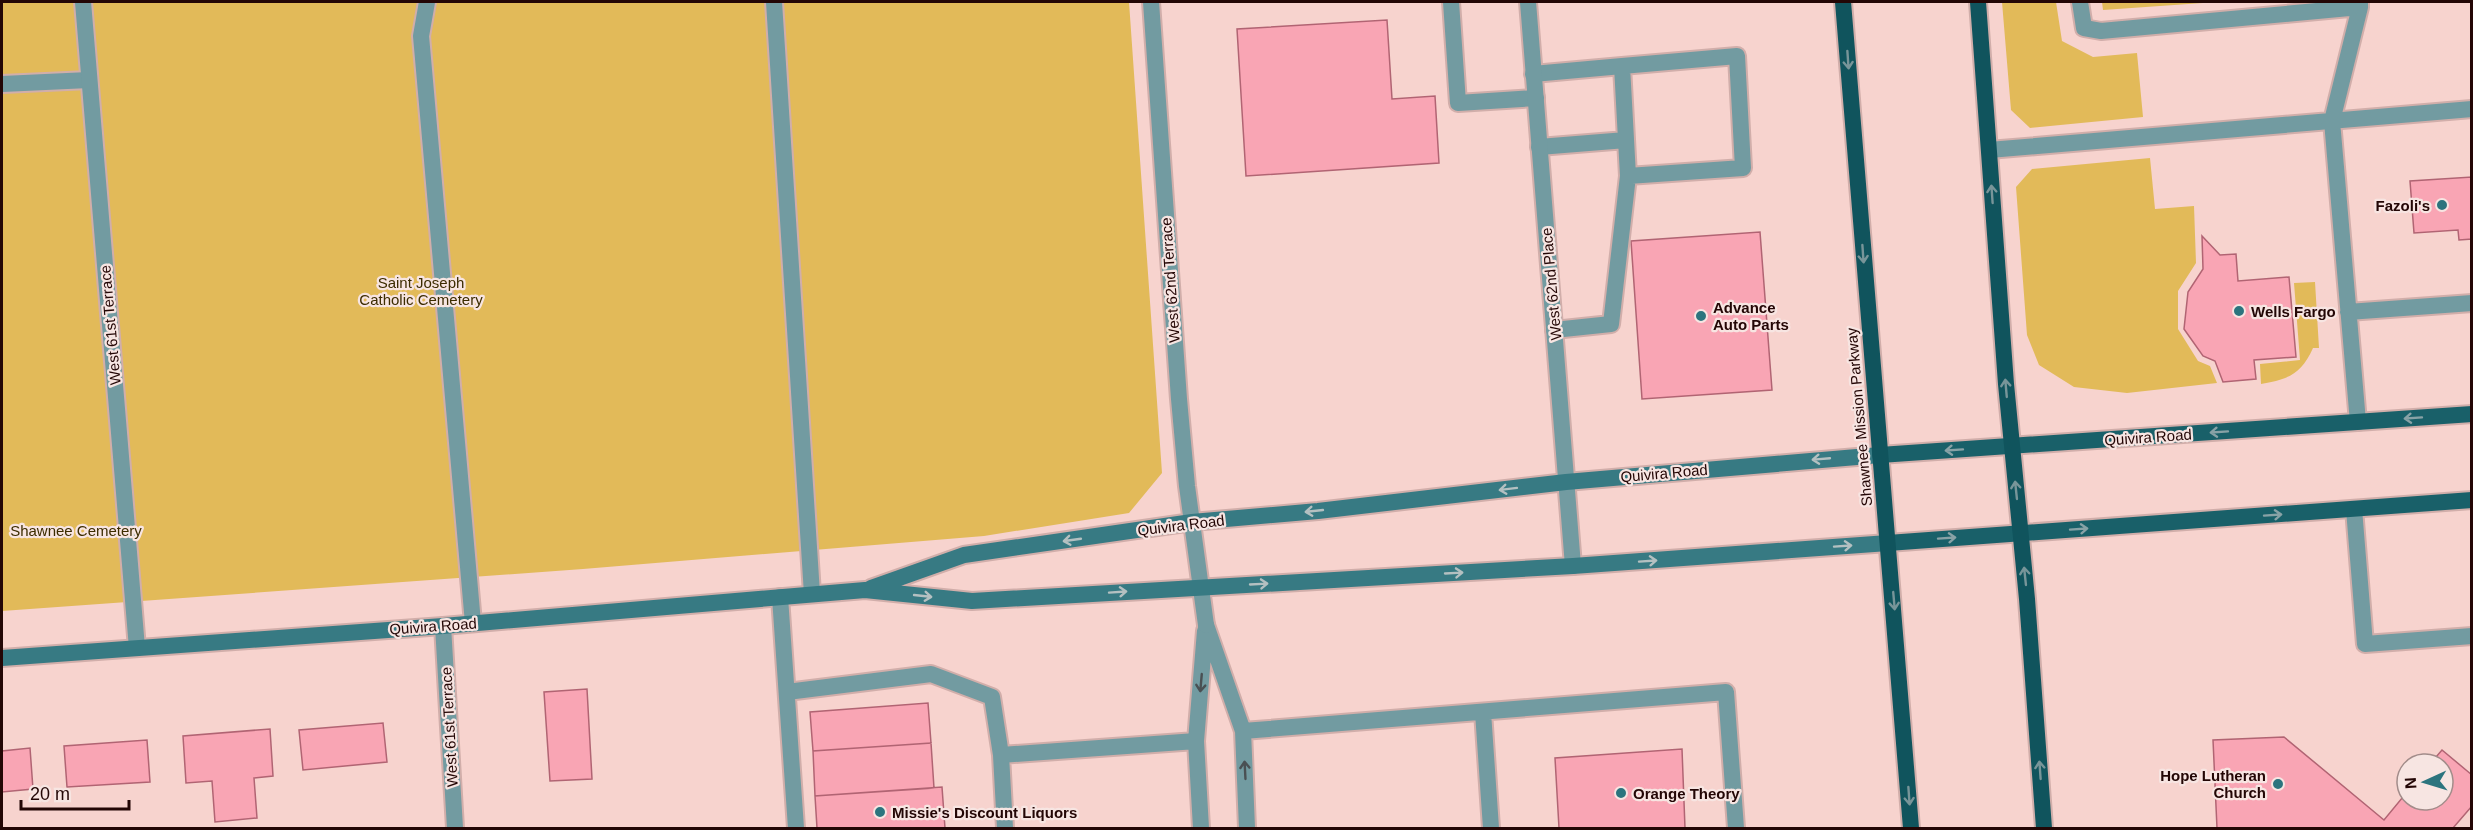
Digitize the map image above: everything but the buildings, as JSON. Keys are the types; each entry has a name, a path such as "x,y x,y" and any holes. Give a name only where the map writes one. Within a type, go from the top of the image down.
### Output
{"highway":[{"name":"Shawnee Mission Parkway","path":"1843,2 1911,828"},
{"path":"1978,2 2044,828"}],"main road":[{"name":"Quivira Road","path":"865,590 964,555 1192,522 1318,511 1566,482 1880,454 2472,414"},
{"name":"Quivira Road","path":"2,658 443,626 865,590 972,601 1573,566 2472,500"}],"street":[{"name":"West 61st Terrace","path":"83,2 137,648"},
{"path":"427,2 421,36 473,623"},
{"path":"774,2 812,594"},
{"name":"West 62nd Terrace","path":"1151,2 1179,399 1196,558 1206,625"},
{"path":"1451,2 1458,103 1536,98"},
{"name":"West 62nd Place","path":"1528,2 1573,566"},
{"path":"2080,2 2084,28 2101,31 2360,4 2332,121 2358,422"},
{"path":"1533,74 1737,56 1743,168 1628,176"},
{"path":"1554,330 1611,324 1628,176 1622,66"},
{"path":"2,84 89,80"},
{"path":"1989,150 2472,109"},
{"path":"1539,147 1626,140"},
{"path":"2348,312 2472,303"},
{"path":"2354,509 2365,644 2472,636"},
{"path":"780,597 796,828"},
{"path":"1206,625 1243,731 1247,828"},
{"path":"1201,828 1196,741 1206,625"},
{"name":"West 61st Terrace","path":"443,626 455,828"},
{"path":"787,692 931,674 992,697 1001,755 1005,828"},
{"path":"1243,731 1726,692 1736,828"},
{"path":"1483,712 1491,828"},
{"path":"1001,755 1196,741"}],"green space":[{"name":"Saint Joseph Catholic Cemetery","path":"2,2 1129,2 1162,473 1129,513 984,536 583,569 2,611"},
{"path":"2002,2 2056,2 2062,41 2093,57 2137,53 2143,117 2030,128 2011,110"},
{"path":"2102,2 2217,2 2103,10"},
{"path":"2150,158 2155,209 2194,206 2196,263 2178,291 2178,329 2198,361 2210,366 2217,383 2127,393 2074,387 2039,365 2027,335 2016,187 2032,169"},
{"path":"2315,282 2319,348 2313,348 2304,364 2293,374 2261,384 2260,364 2300,360 2294,283"}],"place":[{"name":"Fazoli's","path":"2442,205"},
{"name":"Wells Fargo","path":"2239,311"},
{"name":"Advance Auto Parts","path":"1701,316"},
{"name":"Hope Lutheran Church","path":"2278,784"},
{"name":"Orange Theory","path":"1621,793"},
{"name":"Missie's Discount Liquors","path":"880,812"}],"park label":[{"name":"Shawnee Cemetery","path":"76,530"}]}
